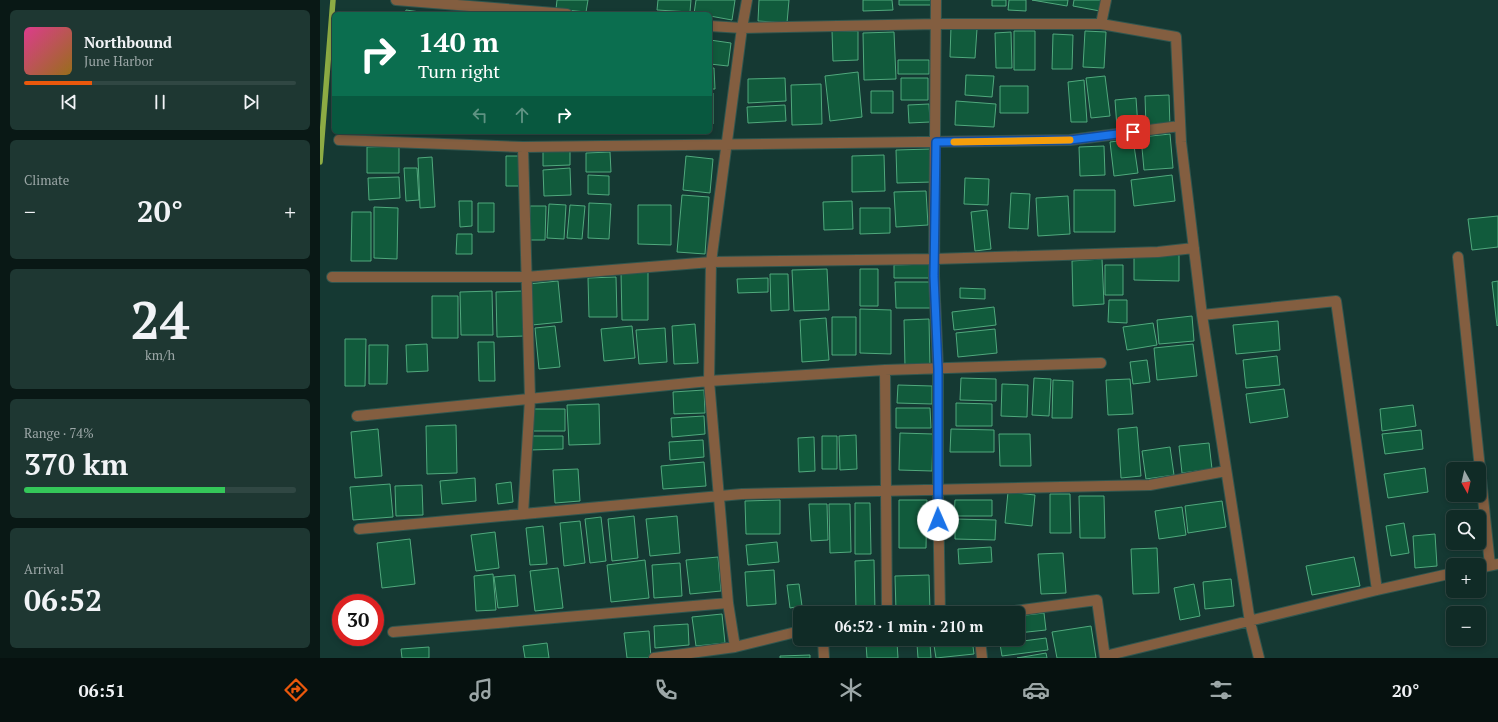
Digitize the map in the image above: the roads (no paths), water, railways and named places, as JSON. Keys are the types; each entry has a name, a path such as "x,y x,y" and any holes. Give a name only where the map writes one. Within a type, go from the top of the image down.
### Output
{"street":[{"path":"396,0 515,5 555,12"},
{"path":"735,647 728,603 709,381 711,262 747,0"},
{"path":"936,0 934,259 938,369 940,606"},
{"path":"1101,24 1106,0"},
{"path":"712,26 742,28 937,24 1101,24 1176,37 1180,126 1202,315 1250,622 1259,658"},
{"path":"340,140 524,147 1070,140 1180,126"},
{"path":"523,514 530,399 524,147"},
{"path":"332,277 526,277 711,262 934,259 1158,252 1194,248"},
{"path":"1458,257 1494,565"},
{"path":"1202,315 1336,301 1377,590"},
{"path":"357,416 709,381 885,370 1101,363"},
{"path":"885,370 887,606"},
{"path":"359,529 742,494 1150,485 1226,471"},
{"path":"1025,609 1097,600 1105,657 1377,590 1446,575"},
{"path":"393,632 728,603"},
{"path":"654,658 735,647 793,633"},
{"path":"823,646 824,658"},
{"path":"981,646 982,658"}],"waterway":[{"path":"332,12 333,0"},
{"path":"320,162 332,12"}]}
